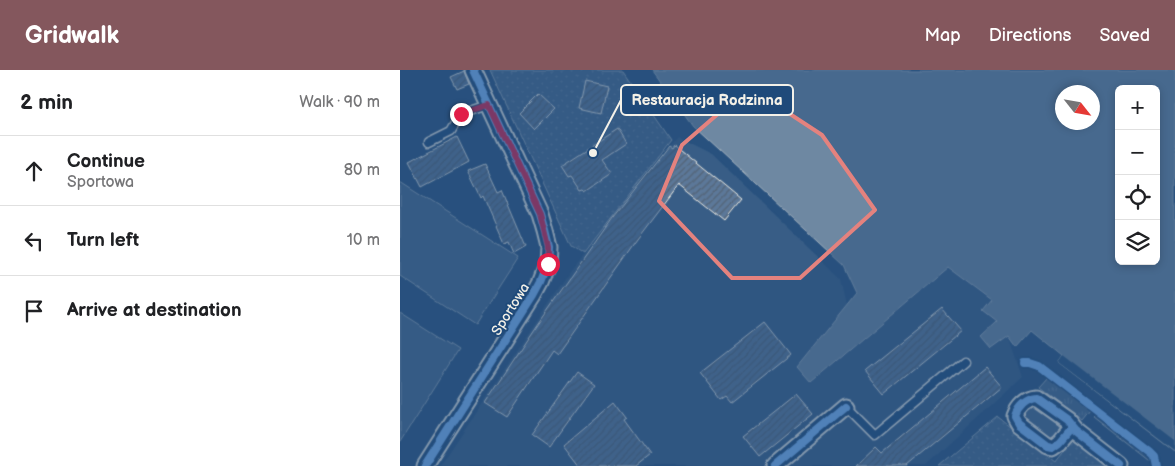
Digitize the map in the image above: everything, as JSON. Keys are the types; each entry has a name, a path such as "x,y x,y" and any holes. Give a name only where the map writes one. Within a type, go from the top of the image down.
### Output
{"street":[{"name":"Sportowa","path":"425,466 534,295 548,264 548,247 540,214 473,70"},
{"path":"775,466 846,406"},
{"path":"1072,427 1122,466"}],"lane":[{"path":"430,142 451,131 461,114 489,105"},
{"path":"846,406 876,436 963,361"}],"highlighted area":[{"path":"749,87 822,135 875,210 800,278 732,278 659,201 682,145"}],"shaded area":[{"path":"652,70 1175,70 1175,452 1059,363 1064,356 1032,330 1017,347 1009,336 991,349 981,337 997,322 983,311 992,300 948,267 811,383 797,367 857,293 844,265 693,126"},
{"path":"677,137 711,154 841,279 847,305 797,367 811,383 948,267 992,301 997,322 1009,336 1023,377 926,466 440,466 570,271 657,159"}],"green space":[{"path":"490,70 623,70 671,140 583,254 571,246"},
{"path":"400,182 518,258 475,325 400,276"},
{"path":"400,313 458,350 400,442"},
{"path":"1047,377 1090,411 1082,421 1038,387"},
{"path":"1035,405 1052,416 1058,423 1060,432 1053,438 1050,438 1026,420 1027,411"},
{"path":"1097,414 1149,455 1154,464 1094,417"},
{"path":"998,417 1056,461 1074,438 1114,466 939,466"}],"pier":[{"path":"1064,356 1175,441 1175,451 1059,363"}],"building":[{"path":"464,71 469,84 457,89 451,77"},
{"path":"585,81 607,86 601,113 579,108"},
{"path":"538,94 554,109 534,129 519,113"},
{"path":"617,129 626,144 602,160 612,174 587,191 585,189 582,190 572,175 569,176 562,165"},
{"path":"457,137 469,162 422,187 409,162"},
{"path":"674,145 741,200 724,221 679,185 638,239 557,354 552,350 507,417 485,403 612,218 669,146 672,148"},
{"path":"485,164 498,192 502,190 526,247 514,254 509,242 504,244 483,196 481,198 468,171"},
{"path":"942,309 961,331 884,394 865,371"},
{"path":"765,322 791,355 732,402 727,396 721,400 700,373"},
{"path":"985,367 1002,387 907,466 856,466 876,447 882,453"},
{"path":"577,372 594,384 549,447 532,435"},
{"path":"796,394 813,414 760,457 743,436"},
{"path":"615,401 627,417 624,419 650,455 636,466 581,466 564,444"}],"cycle path":[{"path":"425,466 534,295 548,264 549,247 540,214 473,70"},
{"path":"1025,363 1039,366 1150,452 1154,456 1156,466"},
{"path":"1072,427 1053,446 1048,445 1019,423 1015,416 1023,404 1036,398 1067,420 1076,431 1121,466"},
{"path":"775,466 846,406"}],"place":[{"name":"Restauracja Rodzinna","path":"593,153"}],"route":[{"path":"461,114 489,105 540,214 548,247 548,264"}]}
